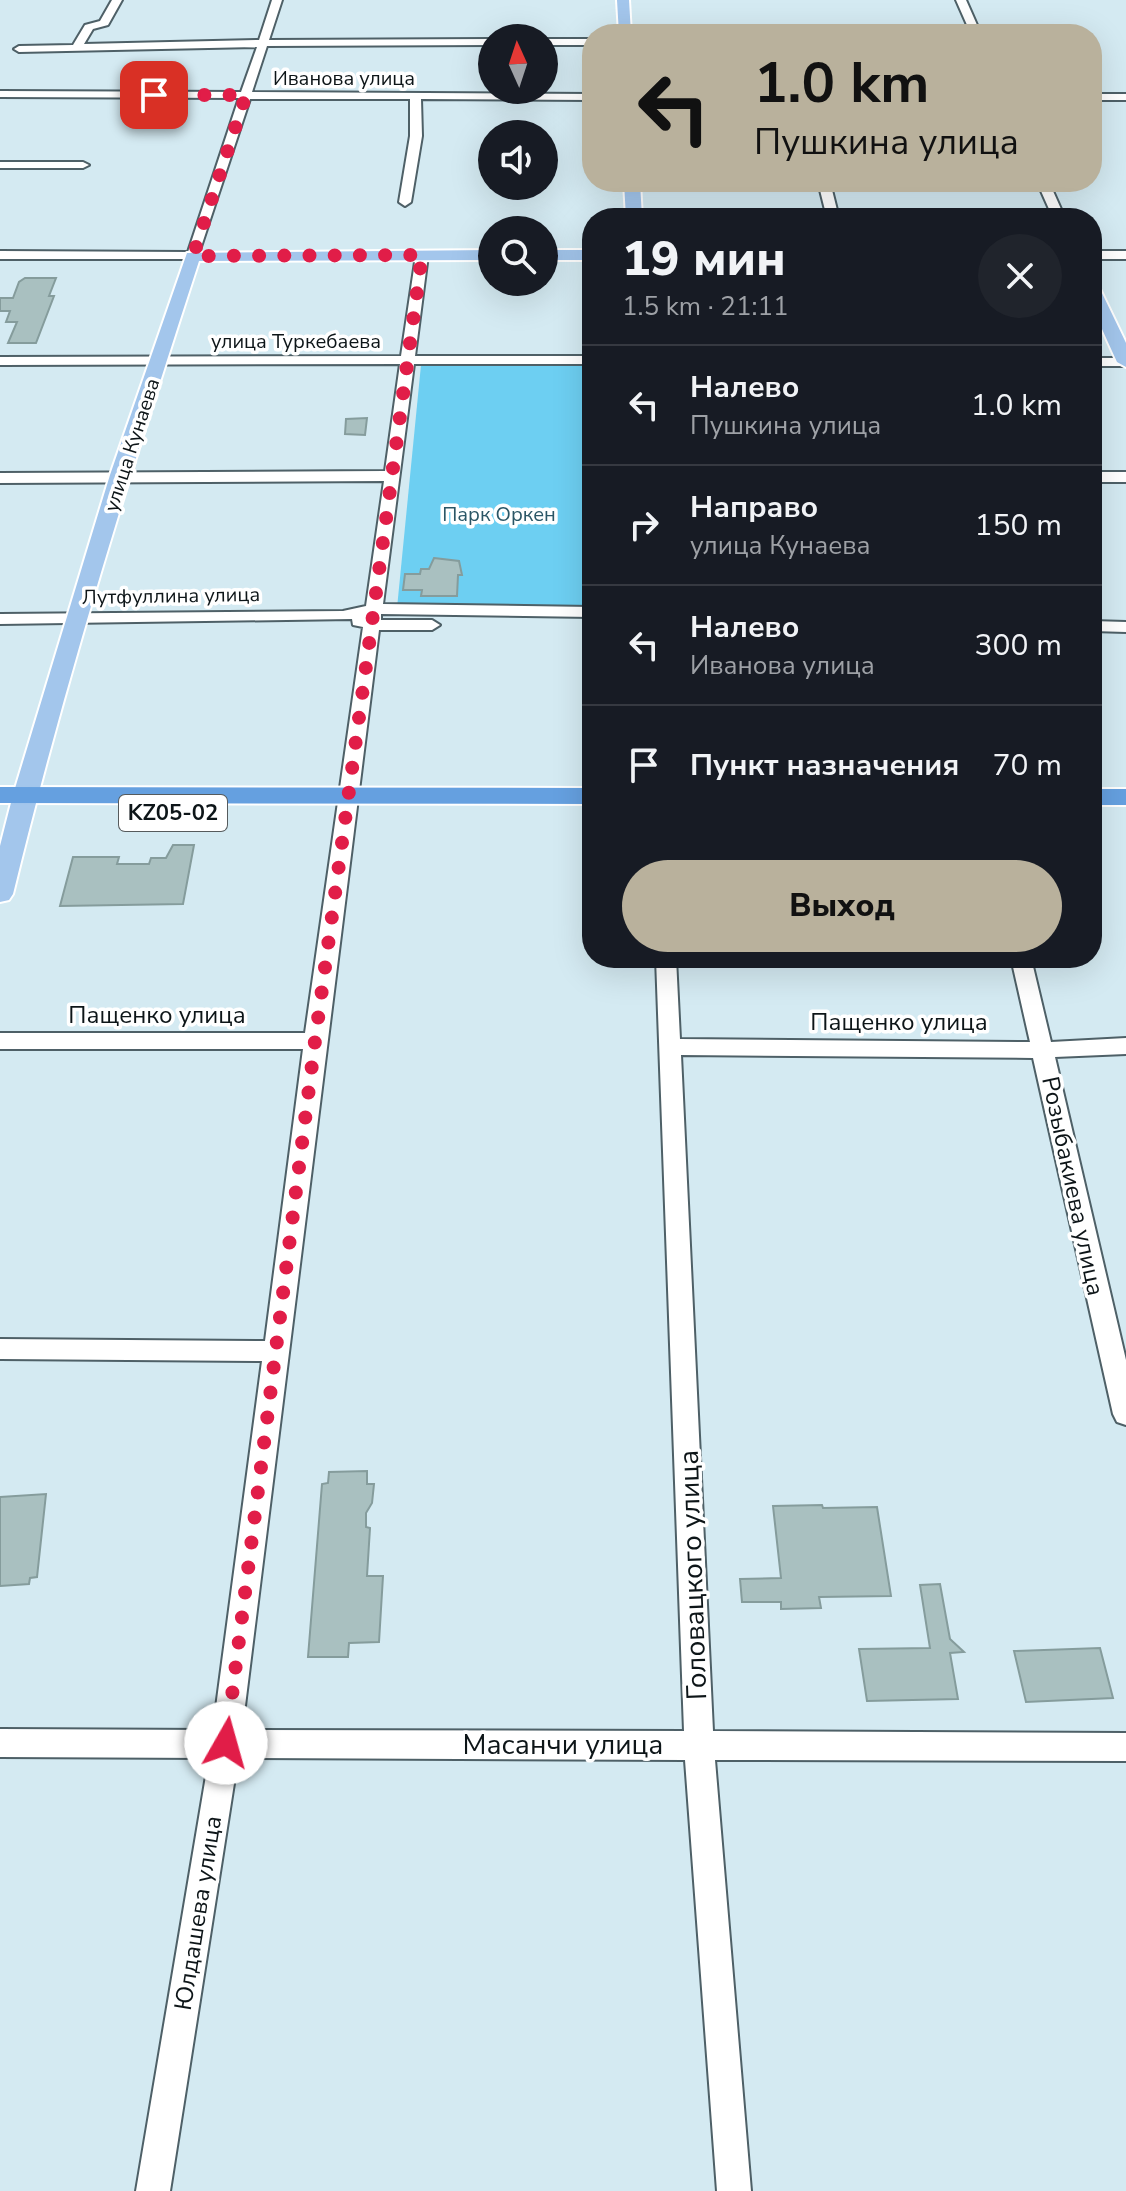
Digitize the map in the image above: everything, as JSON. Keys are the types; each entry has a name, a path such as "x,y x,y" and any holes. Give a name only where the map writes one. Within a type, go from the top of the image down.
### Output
{"highway":[{"name":"KZ05-02","path":"11,804 347,804 582,796"},
{"path":"1102,797 1126,797"},
{"name":"KZ05-02","path":"347,804 582,813"},
{"path":"1102,814 1126,814"}],"main road":[{"path":"623,0 624,24"},
{"path":"193,256 478,255"},
{"path":"558,255 582,255"},
{"name":"улица Кунаева","path":"0,894 11,804 79,619 120,475 193,256"},
{"path":"1102,310 1126,362"}],"street":[{"path":"76,49 89,27 104,23 117,0"},
{"name":"улица Кунаева","path":"193,256 277,0"},
{"path":"961,0 972,24"},
{"path":"19,49 353,41 478,42"},
{"path":"558,42 582,42"},
{"name":"Иванова улица","path":"0,94 582,97"},
{"path":"405,202 416,136 415,97"},
{"path":"1102,97 1126,97"},
{"path":"0,165 83,165"},
{"path":"0,255 193,256"},
{"name":"Юлдашева улица","path":"153,2191 226,1743 315,1041 422,255"},
{"path":"1102,255 1126,255"},
{"name":"улица Туркебаева","path":"0,361 582,360"},
{"path":"1102,362 1126,362"},
{"path":"0,478 392,476"},
{"path":"1102,477 1126,477"},
{"name":"Лутфуллина улица","path":"374,617 582,612"},
{"name":"Лутфуллина улица","path":"0,619 343,616 582,626"},
{"path":"1102,626 1126,627"},
{"name":"Головацкого улица","path":"667,968 699,1745 734,2191"},
{"name":"Розыбакиева улица","path":"1023,968 1117,1342 1126,1414"},
{"name":"Пащенко улица","path":"0,1041 315,1041"},
{"name":"Пащенко улица","path":"672,1047 1043,1050 1126,1046"},
{"path":"0,1349 276,1351"},
{"name":"Масанчи улица","path":"0,1743 1126,1747"}],"green space":[{"name":"Парк Оркен","path":"421,365 582,365 582,607 397,608"}],"building":[{"path":"25,278 56,278 49,296 54,296 36,343 8,343 17,322 6,322 10,311 0,311 0,298 13,298 19,282"},
{"path":"367,418 365,435 345,434 346,419"},
{"path":"434,558 459,561 462,575 458,575 457,596 421,596 422,590 403,590 405,574 420,574 421,569 429,569"},
{"path":"173,845 194,845 183,904 60,906 73,857 119,857 117,864 149,864 151,858 166,858"},
{"path":"367,1471 367,1484 374,1484 372,1503 366,1513 366,1527 370,1528 367,1576 383,1576 379,1642 349,1643 348,1657 308,1657 322,1484 328,1483 329,1472"},
{"path":"46,1494 37,1577 30,1578 29,1584 0,1586 0,1497"},
{"path":"822,1505 823,1508 877,1507 891,1596 819,1597 821,1608 781,1609 781,1602 742,1602 740,1579 781,1578 773,1506"},
{"path":"940,1584 950,1639 964,1652 950,1653 958,1699 867,1701 859,1649 930,1648 920,1585"},
{"path":"1100,1648 1113,1698 1026,1702 1014,1651"}],"route":[{"path":"154,95 246,95 193,256 422,255 315,1041 226,1743"}]}
